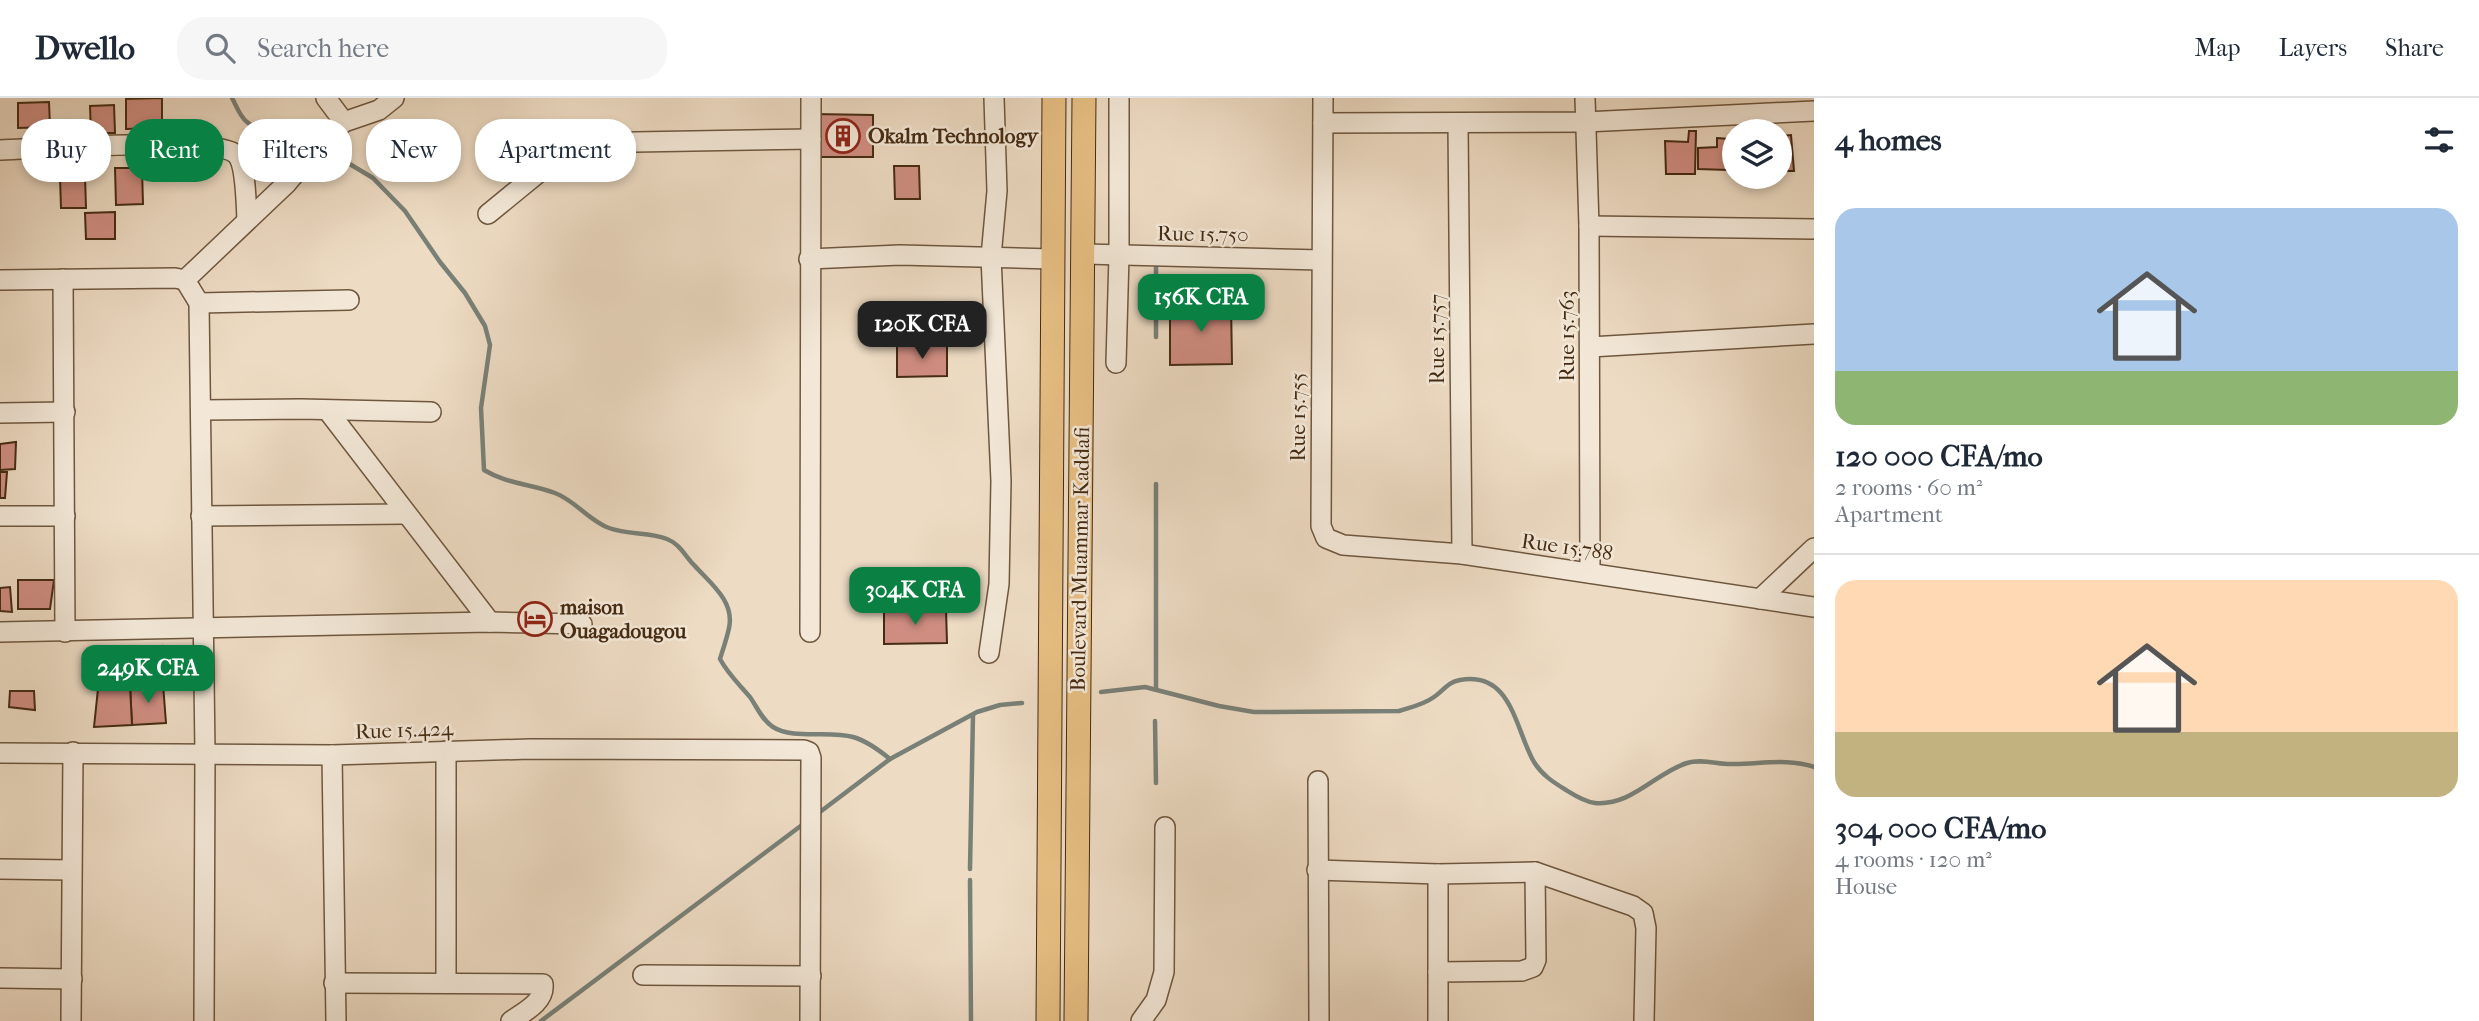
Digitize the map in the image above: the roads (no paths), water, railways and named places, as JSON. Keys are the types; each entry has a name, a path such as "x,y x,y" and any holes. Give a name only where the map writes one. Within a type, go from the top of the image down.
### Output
{"main road":[{"name":"Boulevard Muammar Kaddafi","path":"1048,1021 1054,98"},
{"name":"Boulevard Muammar Kaddafi","path":"1076,1021 1084,98"}],"street":[{"path":"326,98 342,119"},
{"path":"352,119 379,110 394,98"},
{"path":"810,632 811,98"},
{"path":"989,653 999,583 1001,481 991,257 997,191 994,98"},
{"path":"1116,363 1119,98"},
{"name":"Rue 15.755","path":"1321,526 1322,98"},
{"name":"Rue 15.763","path":"1584,98 1589,226 1590,573"},
{"path":"1323,123 1585,122 1814,111"},
{"name":"Rue 15.757","path":"1458,124 1462,554"},
{"path":"488,214 559,156 586,148 635,142 811,139"},
{"path":"0,149 184,144 227,149 236,154 241,163 247,219"},
{"path":"185,280 288,182"},
{"path":"1589,226 1814,229"},
{"name":"Rue 15.750","path":"1084,254 1321,260"},
{"path":"809,259 900,256 1052,259"},
{"path":"0,279 175,278 185,280 199,303 205,753 204,1021"},
{"path":"64,279 65,632"},
{"path":"199,303 349,300"},
{"path":"1590,347 1814,334"},
{"path":"201,410 431,412"},
{"path":"328,411 490,622"},
{"path":"0,413 65,412"},
{"path":"201,516 405,513"},
{"path":"0,516 65,516"},
{"name":"Rue 15.788","path":"1321,526 1326,538 1343,545 1462,554 1814,607"},
{"path":"1760,599 1814,548"},
{"path":"0,632 490,622 582,624"},
{"name":"Rue 15.424","path":"0,753 332,755 446,751 800,749 809,752 811,976"},
{"path":"446,751 446,983"},
{"path":"71,1021 73,752"},
{"path":"332,755 335,1021"},
{"path":"1318,781 1320,1021"},
{"path":"1140,1021 1156,1000 1164,972 1165,827"},
{"path":"0,869 71,870"},
{"path":"1317,870 1438,874 1535,872 1633,906 1643,914 1646,928 1644,1021"},
{"path":"1438,972 1522,971 1533,967 1536,960 1535,872"},
{"path":"1438,874 1438,1021"},
{"path":"643,975 811,976 810,1021"},
{"path":"0,978 72,979"},
{"path":"334,983 542,984 543,991 536,1002 512,1021"}],"waterway":[{"path":"232,98 244,119"},
{"path":"352,165 373,178 405,211 465,293 485,326 490,345 481,408 484,470 501,478 555,493 609,528 660,537 675,544 725,601 730,618 720,659 766,721 781,731 791,733 853,737 868,743 890,759"},
{"path":"1156,266 1156,337"},
{"path":"1156,484 1156,689"},
{"path":"1101,692 1145,687 1254,712 1399,711 1426,702 1456,681 1477,680 1491,684 1501,693 1516,719 1527,749 1541,771 1573,794 1595,803 1608,803 1632,794 1675,768 1693,762 1785,762 1814,767"},
{"path":"816,815 890,759 977,712 1000,705 1022,703"},
{"path":"970,869 973,715"},
{"path":"1155,721 1156,783"},
{"path":"541,1021 806,822"},
{"path":"970,880 971,1021"}],"place":[{"name":"Okalm Technology","path":"843,136"},
{"name":"maison Ouagadougou","path":"535,619"}]}
